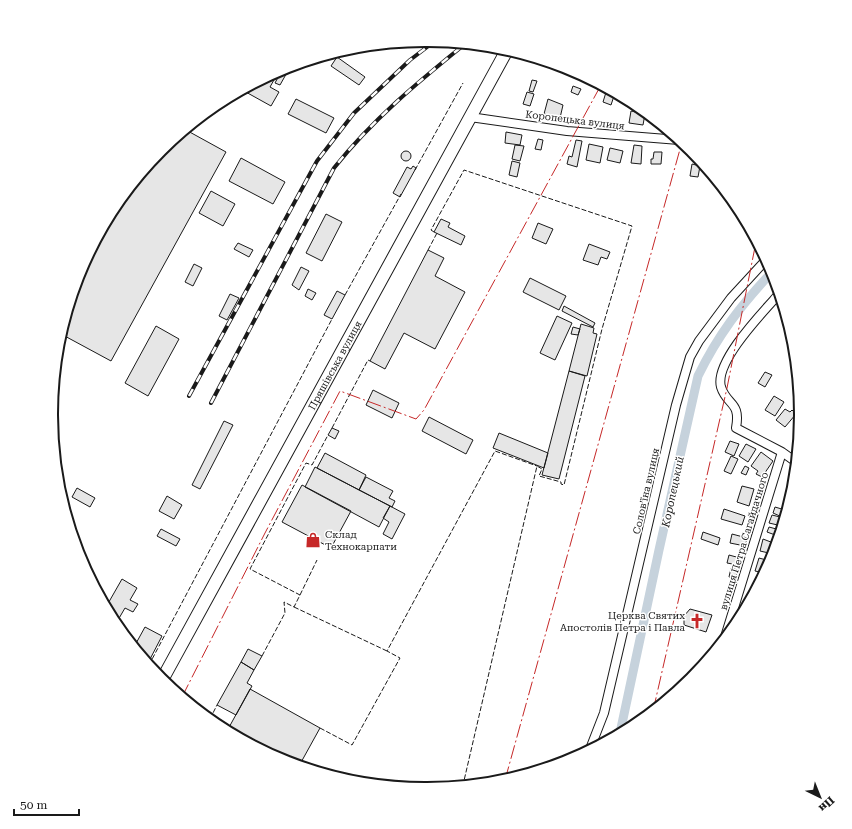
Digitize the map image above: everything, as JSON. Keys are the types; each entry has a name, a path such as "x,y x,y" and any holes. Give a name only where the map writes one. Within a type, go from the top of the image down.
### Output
{"main road":[{"name":"Пряшівська вулиця","path":"166,674 505,56"}],"street":[{"name":"Коропецька вулиця","path":"470,117 567,131 669,139"},
{"name":"Соловʼїна вулиця","path":"593,742 604,713 676,405 690,358 712,322 762,265"},
{"path":"775,299 738,341 720,377 722,388 735,406 738,416 736,428 782,452 791,458"},
{"name":"вулиця Петра Сагайдачного","path":"730,622 782,452"}],"building":[{"path":"338,58 365,77 359,85 331,66 336,59"},
{"path":"286,75 280,85 275,83 277,78"},
{"path":"274,80 270,87 279,92 271,106 248,93"},
{"path":"532,80 537,81 533,92 529,91"},
{"path":"573,86 581,89 578,95 571,92"},
{"path":"527,92 534,94 530,106 523,104"},
{"path":"606,94 613,98 611,105 603,102"},
{"path":"296,99 334,118 326,133 288,114"},
{"path":"548,99 563,105 560,118 544,114"},
{"path":"631,111 644,119 643,125 629,123"},
{"path":"506,132 522,135 520,145 505,143"},
{"path":"191,133 226,152 111,361 67,337 78,296 96,252 120,210 150,172"},
{"path":"538,139 543,140 541,150 535,149"},
{"path":"576,140 582,141 577,167 567,164 569,156 572,157"},
{"path":"589,144 603,147 600,163 586,160"},
{"path":"515,145 524,146 520,161 512,159"},
{"path":"634,145 642,146 641,164 631,163"},
{"path":"610,148 623,151 620,163 607,160"},
{"path":"404,151 408,151 410,152 410,160 404,161 401,158 401,154"},
{"path":"654,152 662,152 661,164 651,164 651,159 653,159"},
{"path":"241,158 285,182 273,204 229,181"},
{"path":"512,161 520,163 517,177 509,175"},
{"path":"692,164 695,165 699,169 698,177 690,176"},
{"path":"413,166 416,168 400,197 393,193 407,167 411,169"},
{"path":"211,191 235,204 223,226 199,213"},
{"path":"326,214 342,222 322,261 306,253"},
{"path":"441,219 450,223 448,227 465,236 461,245 434,232"},
{"path":"538,223 553,229 546,244 532,238"},
{"path":"238,243 253,250 249,257 234,249"},
{"path":"589,244 610,252 607,259 601,257 598,265 583,260"},
{"path":"428,250 444,258 435,276 465,292 435,349 404,333 385,369 370,361"},
{"path":"194,264 202,268 193,286 185,282"},
{"path":"301,267 309,271 299,290 292,285"},
{"path":"530,278 566,296 559,310 523,292"},
{"path":"308,289 316,293 312,300 305,296"},
{"path":"337,291 345,295 332,319 324,315"},
{"path":"230,294 239,298 227,320 219,316"},
{"path":"564,306 595,323 593,327 562,311"},
{"path":"557,316 572,323 555,360 540,353"},
{"path":"581,324 594,328 593,333 597,334 587,376 569,371"},
{"path":"156,326 179,339 148,396 125,383"},
{"path":"573,327 580,329 578,335 571,334"},
{"path":"569,371 585,376 559,479 542,475"},
{"path":"765,372 772,375 765,387 758,383"},
{"path":"373,390 399,403 392,418 366,405"},
{"path":"774,396 784,402 775,416 765,410"},
{"path":"785,409 790,412 792,410 794,412 794,416 785,427 776,420"},
{"path":"429,417 473,440 466,454 422,431"},
{"path":"224,421 233,425 200,489 192,485"},
{"path":"332,428 339,431 335,439 328,435"},
{"path":"499,433 548,453 544,468 493,448"},
{"path":"730,441 739,444 734,456 725,452"},
{"path":"746,444 756,449 748,462 739,456"},
{"path":"761,452 773,461 762,477 756,474 758,471 751,466"},
{"path":"325,453 366,475 359,490 317,468"},
{"path":"731,456 738,459 731,474 724,471"},
{"path":"745,466 749,468 746,475 741,473"},
{"path":"315,467 390,506 379,527 305,487"},
{"path":"366,477 393,491 389,498 395,501 392,507 359,490"},
{"path":"302,485 351,511 331,548 282,522"},
{"path":"742,486 754,489 749,506 737,502"},
{"path":"77,488 95,498 90,507 72,497"},
{"path":"167,496 182,505 174,519 159,511"},
{"path":"390,506 405,514 392,539 383,534 389,522 383,518"},
{"path":"775,507 781,509 779,516 773,513"},
{"path":"724,509 745,516 742,525 721,519"},
{"path":"772,515 779,517 777,525 769,523"},
{"path":"769,527 775,529 774,534 767,532"},
{"path":"161,529 180,539 176,546 157,536"},
{"path":"703,532 720,538 718,545 701,539"},
{"path":"732,534 747,538 745,546 730,543"},
{"path":"763,539 771,542 767,553 760,551"},
{"path":"729,555 740,558 738,565 727,563"},
{"path":"759,558 764,559 758,572 755,571"},
{"path":"731,568 738,570 735,579 729,577"},
{"path":"122,579 137,588 130,600 138,604 133,612 125,608 119,618 110,601"},
{"name":"Церква Святих Апостолів Петра і Павла","path":"690,609 712,615 706,632 684,625 684,616"},
{"path":"145,627 162,636 151,658 137,642"},
{"path":"248,649 262,656 254,670 241,662"},
{"path":"241,662 254,670 247,683 252,686 236,715 217,705"},
{"path":"250,689 320,728 302,760 263,744 230,725"}],"waterway":[{"name":"Коропецький","path":"622,725 698,376 714,347 731,321 750,296 767,277"}],"railway":[{"path":"189,396 317,161 354,113 410,60 427,47"},
{"path":"211,403 334,168 364,134 396,102 459,49"}],"fence":[{"path":"415,170 463,83"},
{"path":"434,232 431,230 464,170 632,226 602,329 564,485 561,484 561,482 539,476 542,469 537,466 464,780"},
{"path":"345,295 401,194"},
{"path":"428,250 437,233"},
{"path":"152,659 332,319"},
{"path":"332,428 368,360 370,361"},
{"path":"262,656 285,613 284,602 294,607 300,595 250,569 306,463 312,465 328,435"},
{"path":"320,728 352,745 400,658 387,651 495,451 537,466"},
{"path":"300,595 317,560"},
{"path":"294,607 387,651"},
{"path":"213,714 217,705"}],"power":[{"path":"185,692 265,533 340,391 416,419 424,410 598,90"},
{"path":"507,773 680,149"},
{"path":"655,702 727,388 755,249"}],"place":[{"name":"Склад Технокарпати","path":"313,540"},
{"name":"Церква Святих Апостолів Петра і Павла","path":"697,621"}]}
